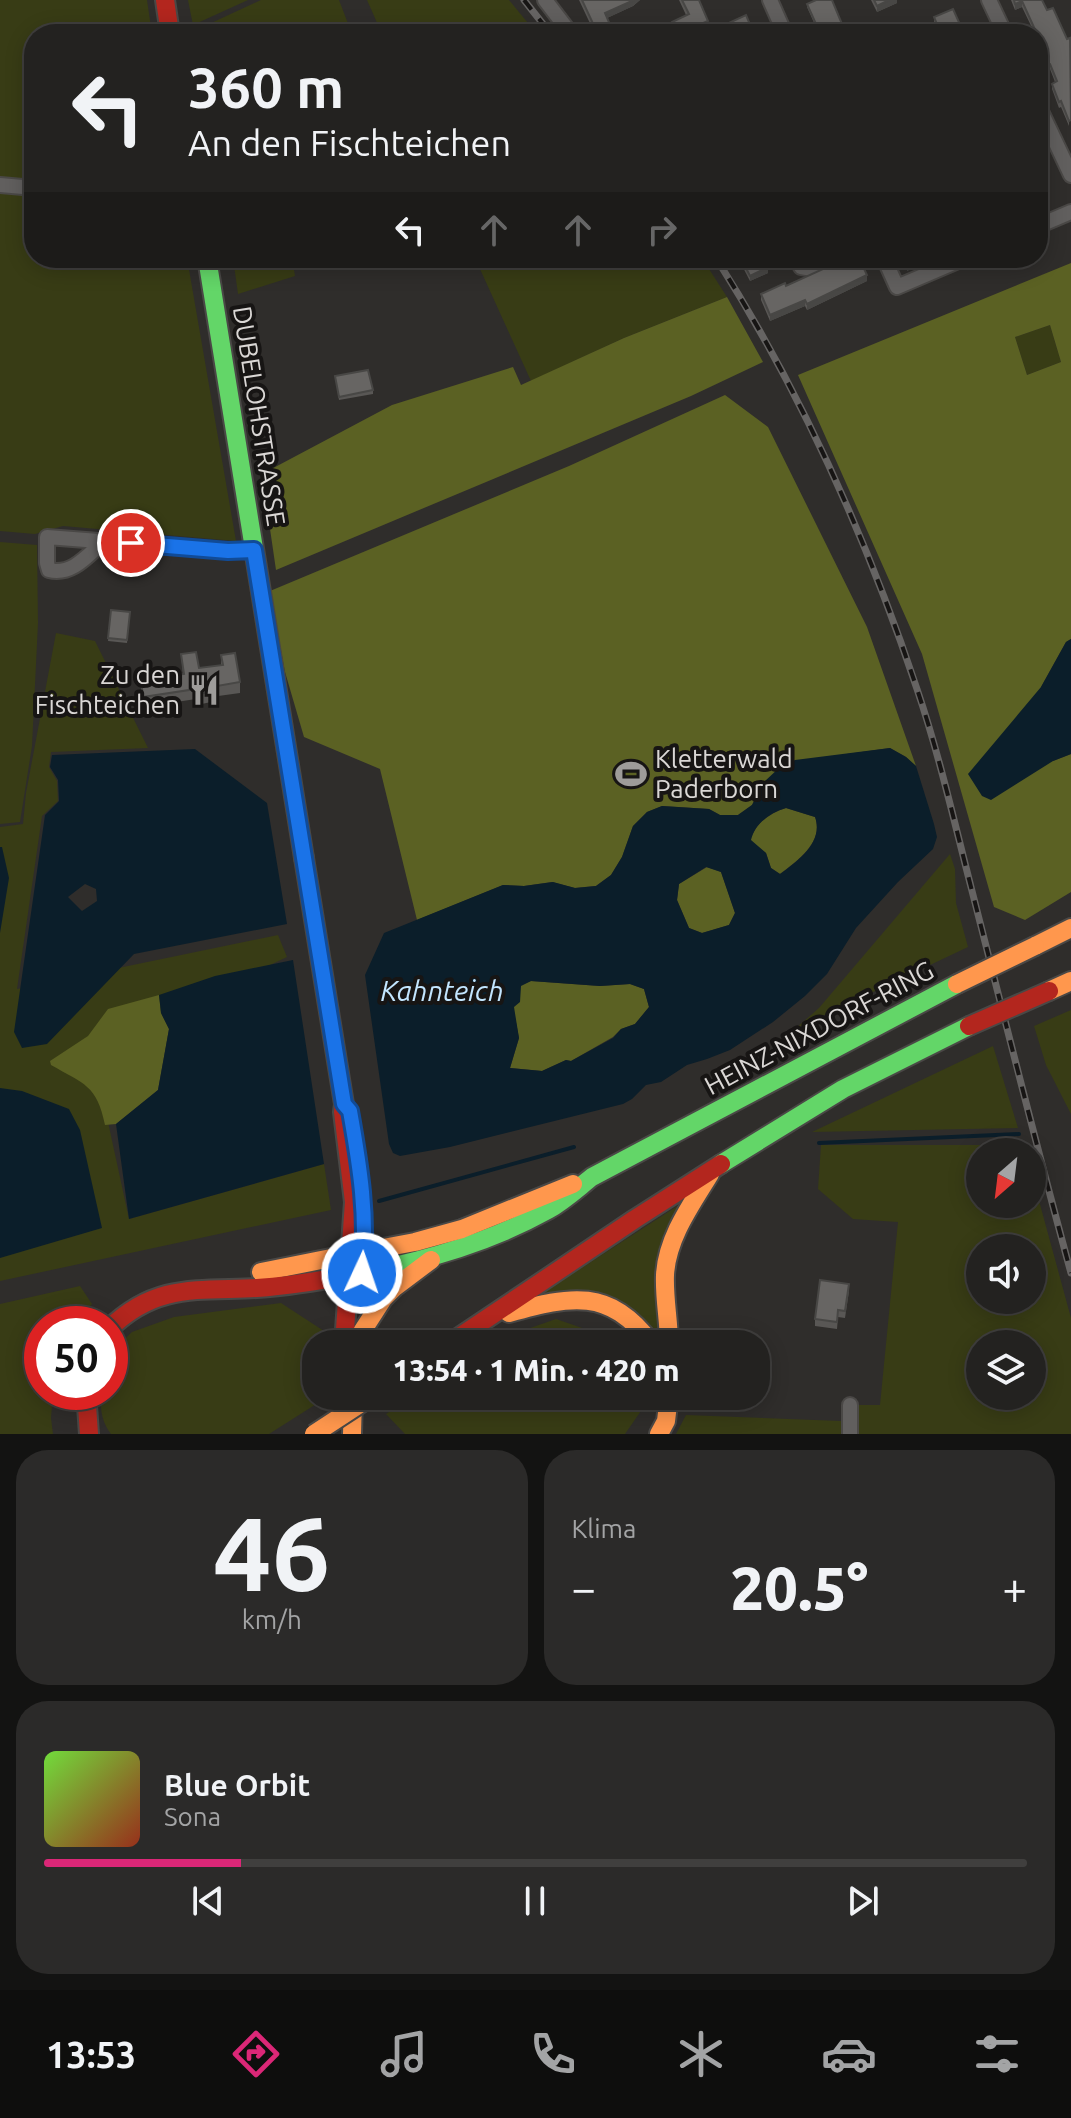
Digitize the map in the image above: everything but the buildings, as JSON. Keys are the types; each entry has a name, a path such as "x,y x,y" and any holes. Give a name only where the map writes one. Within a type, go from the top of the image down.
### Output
{"main road":[{"path":"165,0 169,24"},
{"name":"DUBELOHSTRASSE","path":"209,268 344,1104 358,1253 353,1330"},
{"name":"HEINZ-NIXDORF-RING","path":"210,1288 250,1274 432,1239 478,1224 592,1177 957,984 1071,928"},
{"path":"469,1330 714,1168 843,1089 969,1026 1071,981"},
{"path":"668,1330 665,1272 669,1249 677,1229 714,1168"},
{"name":"HEINZ-NIXDORF-RING","path":"210,1288 250,1289 325,1281 439,1254 483,1239 550,1209 592,1177"},
{"path":"361,1330 395,1287 439,1254"},
{"path":"128,1312 155,1298 210,1288"},
{"path":"482,1321 545,1303 572,1299 597,1302 618,1310 642,1330"},
{"path":"337,1434 339,1410"},
{"path":"314,1434 351,1410"},
{"path":"352,1434 353,1410"},
{"path":"659,1434 667,1410"},
{"path":"89,1424 100,1434"}],"street":[{"path":"545,0 563,24"},
{"path":"770,0 781,24"},
{"path":"989,0 1000,24"},
{"path":"1048,126 1071,175"},
{"path":"0,185 24,187"},
{"path":"1048,222 1071,212"},
{"path":"888,268 897,287 942,268"},
{"path":"104,541 228,551 254,550"},
{"path":"850,1405 850,1434"}],"green space":[{"path":"0,0 147,0 151,24 24,24 24,268 189,268 236,541 63,526 35,534 0,531"},
{"path":"188,0 248,0 195,24"},
{"path":"261,0 339,0 348,24 209,24"},
{"path":"367,0 509,0 529,24 378,24"},
{"path":"1071,263 1071,639 1066,642 1041,687 1053,761 1071,754 1071,892 1025,920 994,907 922,654 798,375","holes":["1050,325 1061,362 1027,375 1015,337"]},
{"path":"234,268 294,268 295,276 238,294"},
{"path":"480,268 708,268 727,297 624,338 531,381"},
{"path":"727,297 763,362 691,396 276,570 262,474 392,405 513,367 521,385 624,338"},
{"path":"1050,325 1061,362 1027,375 1015,337"},
{"path":"725,395 768,427 867,627 916,766 890,748 847,754 764,782 752,805 738,815 720,815 709,809 662,806 647,812 633,826 622,857 611,875 596,886 575,888 552,882 503,885 417,920 380,769 304,737 285,672 270,591 569,466"},
{"path":"0,542 37,545 38,623 32,746 20,822 0,824"},
{"path":"56,633 95,641 148,748 51,752 49,767 57,781 58,801 42,816 17,989 278,935 287,957 92,1048 129,1219 324,1164 331,1210 0,1281 0,827 23,824"},
{"path":"786,808 815,817 817,826 808,850 780,874 771,868 766,853 750,841 755,829 764,820"},
{"path":"950,854 955,869 956,903 968,947 795,1029 819,1008"},
{"path":"707,867 721,872 735,913 729,925 702,933 689,928 677,900 679,884"},
{"path":"531,981 600,986 630,984 644,989 649,1007 635,1024 621,1029 613,1037 571,1061 566,1060 542,1071 510,1068 519,1038 513,1007 521,985"},
{"path":"159,995 161,1013 169,1029 158,1090 116,1124 105,1125 93,1093 51,1065 50,1061 88,1036 108,1009"},
{"path":"1071,1010 1071,1114 1046,1065 1034,1026"},
{"path":"993,1046 1018,1128 812,1132"},
{"path":"821,1145 966,1145 966,1218 1044,1218 1071,1318 1071,1434 858,1434 858,1405 880,1405 898,1222 853,1219 818,1189"},
{"path":"679,1205 666,1330 649,1330 627,1310 521,1307"},
{"path":"80,1286 92,1304 24,1306 24,1410 52,1410 53,1434 0,1434 0,1304"},
{"path":"281,1303 322,1330 302,1330 302,1410 307,1410 269,1434 111,1434 102,1410 128,1410 128,1336 174,1317"},
{"path":"556,1319 588,1330 524,1330"},
{"path":"392,1410 642,1410 625,1434 405,1434 386,1414"},
{"path":"686,1415 841,1421 842,1434 676,1434"}],"water":[{"path":"1071,639 1071,754 1053,761 991,800 982,796 968,774 1041,687 1066,642"},
{"name":"Kahnteich","path":"890,748 916,766 937,837 933,849 856,928 827,974 805,996 773,1022 730,1050 687,1065 661,1082 646,1085 623,1104 450,1147 400,1156 393,1153 389,1144 365,975 384,933 503,885 553,882 575,888 596,886 611,875 622,857 633,826 647,812 662,806 709,809 720,815 738,815 752,805 764,782 780,767 795,760","holes":["786,808 815,817 817,826 808,850 780,874 771,868 766,853 751,840 764,820","706,867 721,872 735,913 729,925 702,933 689,928 677,900 679,884","531,981 600,986 630,984 644,989 649,1007 635,1024 621,1029 613,1038 571,1061 566,1060 542,1071 510,1068 519,1038 514,1007 520,1002 521,986"]},
{"path":"195,749 267,803 287,924 134,954 47,1044 22,1048 14,1032 45,815 59,801 58,780 50,767 52,755","holes":["85,884 96,889 97,901 82,911 68,897"]},
{"path":"0,847 9,878 0,933"},
{"path":"293,960 324,1164 129,1219 116,1124 158,1090 169,1029 161,1013 159,995 215,976"},
{"path":"0,1088 22,1091 69,1109 80,1130 102,1228 0,1258"}],"waterway":[{"path":"819,1143 1019,1134"},
{"path":"379,1201 574,1147"}],"railway":[{"path":"524,0 543,24"},
{"path":"722,268 776,361 830,468 876,577 925,713 1071,1273"}],"traffic: fast":[{"path":"209,268 304,858"},
{"path":"350,1275 452,1251 525,1222 565,1199 592,1177 957,984"},
{"path":"721,1164 843,1089 969,1026"}],"traffic: slow":[{"path":"1035,946 1071,928"},
{"path":"957,984 1035,946"},
{"path":"1049,991 1071,981"},
{"path":"668,1330 665,1284 670,1248 681,1222 710,1174"},
{"path":"351,1254 462,1229 573,1184"},
{"path":"261,1272 351,1254"},
{"path":"363,1330 383,1299 431,1260"},
{"path":"509,1313 570,1300 588,1301 620,1313 640,1330"},
{"path":"314,1434 351,1410"},
{"path":"352,1434 353,1410"},
{"path":"659,1434 667,1410"}],"traffic: jam":[{"path":"165,0 169,24"},
{"path":"304,858 344,1104 354,1202 345,1330"},
{"path":"969,1026 1049,991"},
{"path":"470,1330 721,1164"},
{"path":"128,1312 161,1296 179,1292 280,1286 350,1275"},
{"path":"87,1410 89,1434"}],"place":[{"name":"Zu den Fischteichen","path":"204,690"},
{"name":"Kletterwald Paderborn","path":"631,774"}],"route":[{"path":"131,543 243,552 254,550 344,1104 350,1111 362,1180 362,1273"}]}
